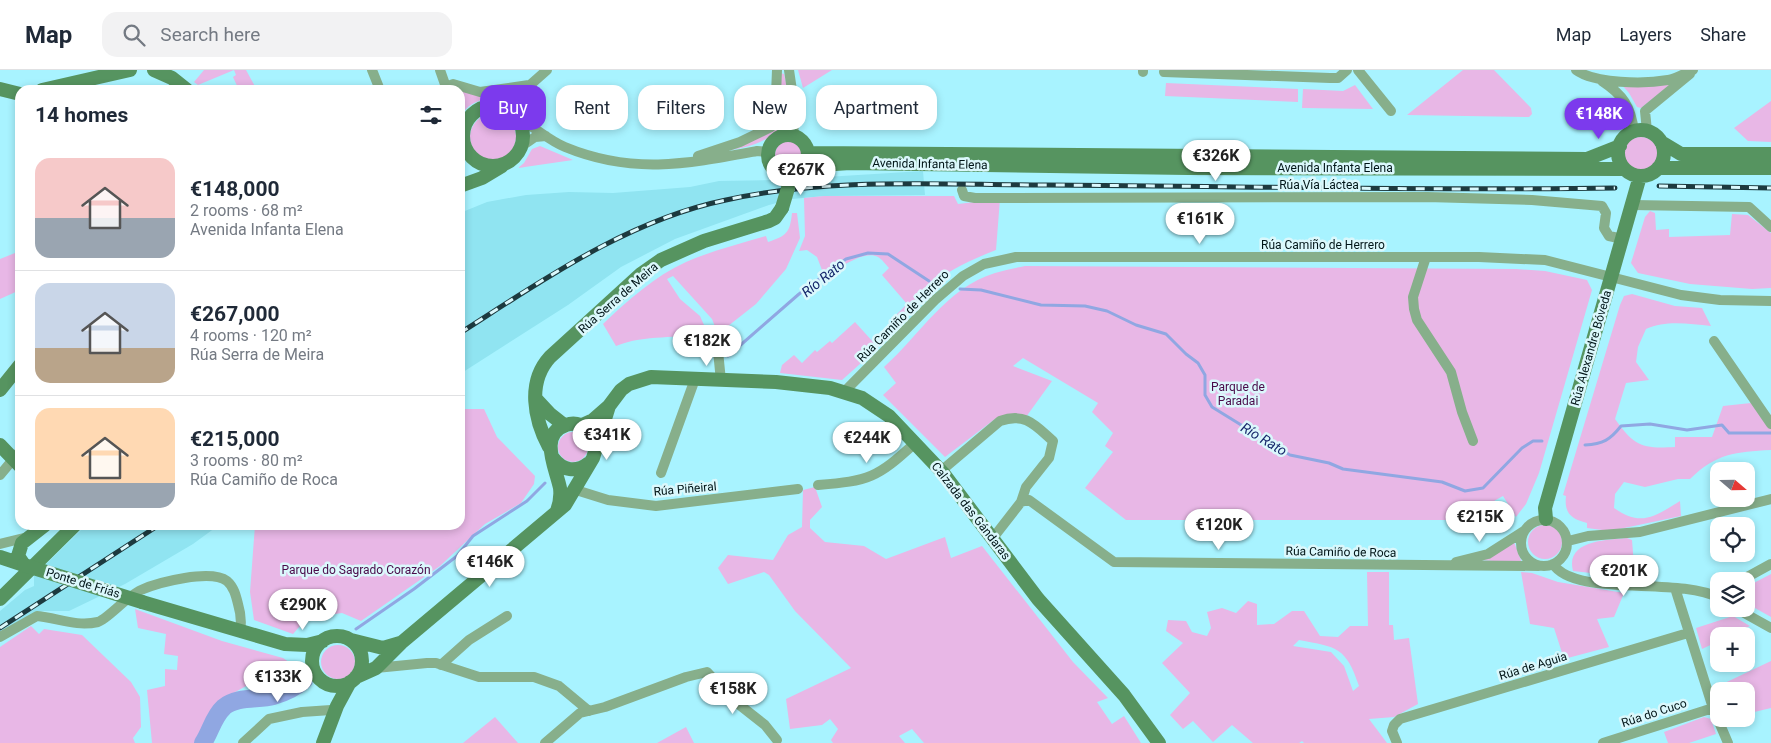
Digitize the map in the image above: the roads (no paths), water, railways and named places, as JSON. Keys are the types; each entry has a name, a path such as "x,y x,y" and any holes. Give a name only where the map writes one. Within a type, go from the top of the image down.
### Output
{"street":[{"path":"64,85 130,70"},
{"path":"154,70 172,78 181,85"},
{"path":"372,70 378,85"},
{"path":"440,70 445,85"},
{"path":"529,85 547,70"},
{"path":"687,164 697,157 740,142 771,127 774,123 777,70"},
{"path":"789,70 795,111 793,135"},
{"path":"1164,72 1338,78 1347,70"},
{"path":"1358,70 1391,111"},
{"path":"1576,70 1620,93 1640,131"},
{"path":"1602,82 1668,80 1693,70"},
{"path":"1640,131 1645,111 1688,77 1693,70"},
{"path":"465,87 480,92"},
{"path":"0,89 15,93"},
{"path":"465,124 471,115 480,109"},
{"path":"522,130 524,137 522,146"},
{"path":"536,130 577,152 616,163 645,166 687,164 757,151 768,152"},
{"path":"1640,131 1657,136 1661,142 1664,156 1653,173 1640,176 1624,168 1619,159 1620,146 1628,135 1640,131"},
{"path":"786,135 793,135 804,142 807,159 791,176 776,171 769,159 768,152 774,140 786,135"},
{"path":"465,184 482,178 510,161 522,146 535,137 546,136"},
{"path":"1661,142 1681,154 1771,154"},
{"name":"Avenida Infanta Elena","path":"807,159 1587,159 1620,146"},
{"path":"465,151 486,166 502,166"},
{"path":"465,151 471,175 465,181"},
{"name":"Avenida Infanta Elena","path":"807,159 856,163 1188,168 1624,168"},
{"path":"1658,168 1771,168"},
{"name":"Rúa Serra de Meira","path":"557,511 560,488 551,452 537,413 535,382 541,367 641,274 661,260 688,248 769,222 775,218 782,208 791,176"},
{"name":"Rúa Alexandre Bóveda","path":"1546,519 1547,499 1640,176"},
{"name":"Rúa Vía Láctea","path":"962,190 964,196 975,198 1427,197 1532,200 1602,206 1606,213 1604,228 1610,236 1623,239"},
{"path":"1633,205 1749,207 1771,227"},
{"name":"Rúa Camiño de Herrero","path":"844,392 934,300 963,276 984,264 1016,257 1426,257 1546,260 1592,270 1612,278 1681,295 1720,300 1771,301"},
{"path":"1426,257 1413,297 1417,320 1451,372 1462,412 1473,441"},
{"path":"1714,341 1771,424"},
{"path":"718,351 721,381"},
{"path":"0,390 15,371"},
{"name":"Calzada das Gándaras","path":"609,406 621,390 630,384 645,378 663,377 776,382 830,388 862,398 889,416 941,471 1038,599 1124,695 1159,743"},
{"path":"661,473 695,379"},
{"path":"536,399 564,425 582,425 593,420 609,406"},
{"path":"285,644 319,677 336,686 353,680 376,668 401,643 565,506 576,490 589,463 609,406"},
{"path":"941,471 1000,420 1012,417 1024,418 1037,426 1053,442 1049,458 1026,487 1021,502 993,538"},
{"path":"564,425 553,434 551,452 562,467 569,470 583,467 589,463"},
{"path":"582,425 592,434 596,446"},
{"path":"818,485 850,482 879,474 915,443"},
{"path":"0,446 15,457"},
{"path":"0,475 15,462"},
{"name":"Rúa Piñeiral","path":"576,490 608,500 656,506 798,489"},
{"path":"1568,541 1588,536 1640,532 1771,499"},
{"name":"Rúa Camiño de Roca","path":"1021,502 1030,500 1114,562 1539,566"},
{"path":"1546,519 1555,522 1562,528 1568,541 1564,555 1553,564 1539,566 1527,558 1523,552 1521,538 1524,531 1534,521 1546,519"},
{"path":"0,544 28,537 38,530"},
{"path":"0,600 70,530"},
{"name":"Rúa Camiño de Roca","path":"1440,566 1488,554 1524,531"},
{"path":"24,565 18,552 28,537"},
{"name":"Ponte de Friás","path":"0,557 142,596 240,631 285,644"},
{"path":"1553,564 1564,576 1581,582 1675,588 1710,595"},
{"path":"1755,573 1771,564"},
{"path":"0,637 37,616 66,623 100,621 117,606 201,576 218,576 228,582 235,591 242,619 240,631"},
{"path":"1675,588 1710,699"},
{"path":"441,665 469,640 507,616"},
{"path":"1751,617 1771,628"},
{"name":"Rúa de Aguia","path":"1397,743 1392,731 1394,725 1400,719 1688,633"},
{"path":"285,644 307,645 337,636 383,648 401,643"},
{"path":"322,743 331,716 362,664 362,658 357,646 350,640"},
{"path":"323,641 314,652 313,659 331,716"},
{"path":"376,668 427,663 441,665 470,675 534,678 552,682 589,710"},
{"path":"548,742 580,713 605,707 686,677 707,672 732,699 765,725 778,740"},
{"name":"Rúa do Cuco","path":"1603,743 1710,709"},
{"path":"242,743 268,718 302,712 331,716"},
{"path":"1721,727 1728,743"}],"waterway":[{"name":"Río Rato","path":"728,356 799,294 846,259 868,253 888,254 929,281"},
{"name":"Río Rato","path":"960,289 981,290 1041,305 1085,306 1107,311 1136,325 1166,334 1198,363 1205,375 1205,395 1212,407 1290,455 1329,463 1343,469 1442,482 1465,491 1483,488 1522,448 1533,441 1542,441"},
{"name":"Río Rato","path":"1585,445 1597,444 1606,440 1621,426 1650,424 1687,430 1722,425 1729,433 1771,433"},
{"name":"Río Rato","path":"356,629 414,589 457,556 473,536 527,501 545,483"},
{"name":"Río Rato","path":"203,743 217,715 224,707 235,701 277,695 293,688 304,680"}],"railway":[{"path":"465,330 587,254 655,222 690,209 726,200 806,188 886,184 1402,189 1615,188"},
{"path":"1659,186 1771,188"},
{"path":"0,628 151,530"}],"park label":[{"name":"Parque de Paradai","path":"1238,394"},
{"name":"Parque do Sagrado Corazón","path":"356,570"}]}
